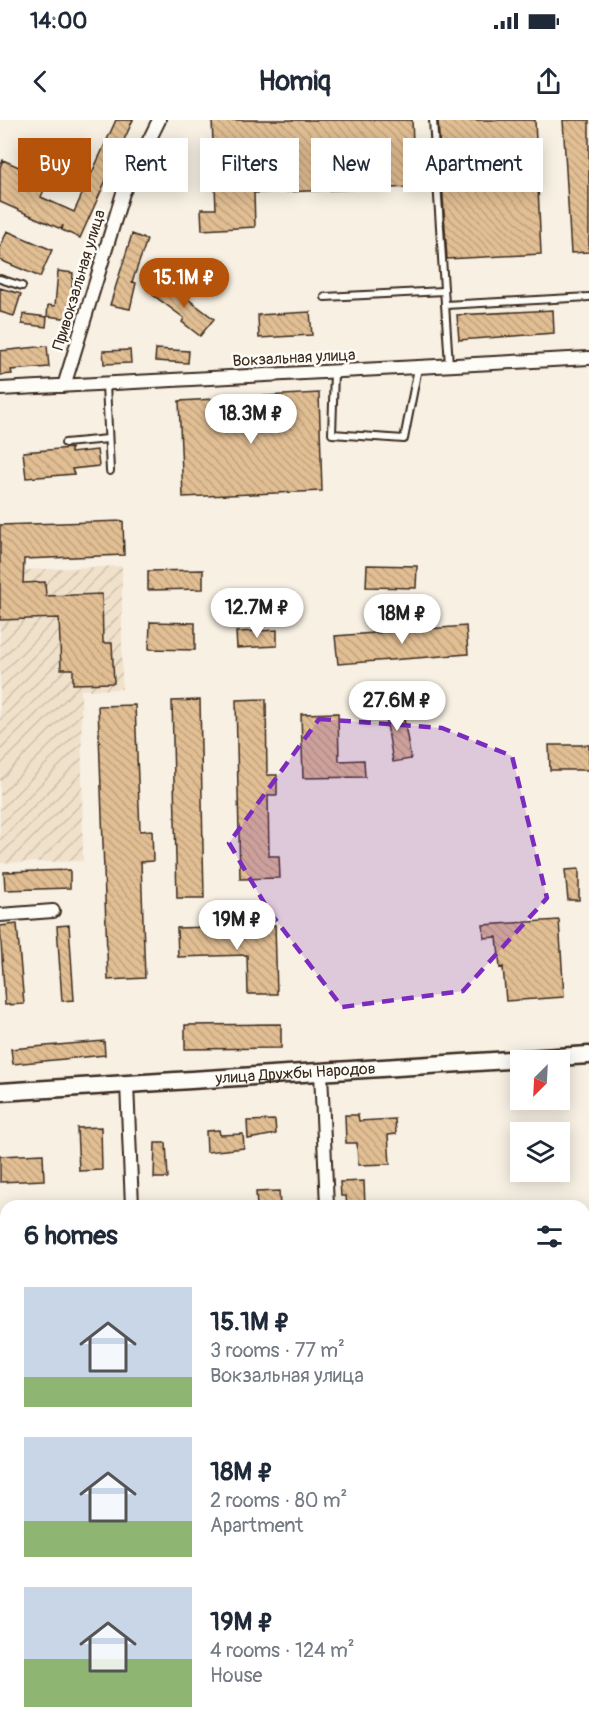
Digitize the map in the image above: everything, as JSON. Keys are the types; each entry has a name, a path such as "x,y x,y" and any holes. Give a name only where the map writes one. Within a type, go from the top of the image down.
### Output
{"street":[{"name":"Привокзальная улица","path":"64,386 123,193 159,120"},
{"name":"Вокзальная улица","path":"0,390 589,358"},
{"path":"0,915 53,911"},
{"name":"улица Дружбы Народов","path":"0,1092 589,1055"},
{"path":"321,1073 327,1200"},
{"path":"127,1084 132,1200"}],"lane":[{"path":"433,120 449,366"},
{"path":"0,279 22,286"},
{"path":"325,297 444,291"},
{"path":"445,305 589,297"},
{"path":"334,372 332,434 404,439 418,368"},
{"path":"106,384 110,471"},
{"path":"65,443 108,439"}],"highlighted area":[{"path":"319,719 442,728 512,756 547,898 463,991 342,1007 269,911 229,843"}],"shaded area":[{"path":"122,566 122,689 81,690 83,861 0,863 0,571"}],"building":[{"path":"116,120 133,120 125,138 108,138"},
{"path":"212,120 412,120 413,138 403,138 403,187 391,188 391,138 311,138 311,191 299,191 299,138 213,138"},
{"path":"438,120 535,120 536,138 439,138"},
{"path":"563,120 589,120 589,252 571,253"},
{"path":"103,148 103,187 80,238 62,230 63,225 61,229 0,202 0,167 3,160 18,167 18,192 43,192 41,197 74,212 83,192 91,192 91,175"},
{"path":"215,192 281,192 254,193 255,227 202,230 201,209 216,209"},
{"path":"443,192 538,192 541,254 447,259"},
{"path":"7,231 52,250 40,277 0,260 0,248"},
{"path":"132,234 147,240 132,282 136,283 130,309 110,305"},
{"path":"58,271 73,273 70,319 47,316 48,305 55,306"},
{"path":"164,281 214,319 200,336 182,322 184,318 153,295"},
{"path":"0,288 21,294 14,316 0,312"},
{"path":"553,310 554,333 459,340 457,315"},
{"path":"310,312 312,335 259,338 258,315"},
{"path":"23,314 47,317 46,327 22,324"},
{"path":"47,346 49,367 11,370 12,374 0,375 0,351"},
{"path":"156,349 189,351 188,363 155,361"},
{"path":"130,350 131,363 104,364 103,351"},
{"path":"319,393 322,491 183,497 179,401"},
{"path":"71,448 71,453 97,450 99,466 72,469 74,474 26,478 23,452"},
{"path":"123,521 124,555 24,559 23,583 45,582 46,596 102,594 103,643 112,643 114,683 73,684 73,669 61,669 59,618 0,620 0,525"},
{"path":"367,565 417,566 416,588 366,587"},
{"path":"203,570 203,589 148,590 148,571"},
{"path":"150,622 195,623 195,650 149,649"},
{"path":"466,626 468,654 338,664 335,636"},
{"path":"277,630 277,646 237,648 236,632"},
{"path":"266,699 267,775 277,775 277,795 268,795 269,856 279,856 280,878 240,879 236,700"},
{"path":"200,700 204,898 177,898 172,701"},
{"path":"401,702 411,759 393,762 384,705"},
{"path":"135,705 140,831 152,830 153,861 141,862 145,978 108,980 98,706"},
{"path":"338,713 339,761 364,760 365,777 303,778 301,714"},
{"path":"549,745 589,745 589,770 550,770"},
{"path":"579,869 579,900 568,900 565,870"},
{"path":"70,870 70,888 5,890 4,872"},
{"path":"559,920 564,997 506,1001 497,937 484,938 483,925"},
{"path":"17,924 24,1004 5,1005 0,926"},
{"path":"69,925 74,1000 62,1001 57,926"},
{"path":"275,925 277,994 248,994 247,955 178,957 177,928"},
{"path":"281,1024 281,1048 185,1049 185,1025"},
{"path":"104,1041 105,1055 13,1064 11,1049"},
{"path":"345,1115 358,1115 359,1121 395,1119 396,1134 388,1135 390,1164 358,1165 357,1143 346,1143"},
{"path":"275,1120 276,1134 248,1139 247,1121"},
{"path":"101,1127 102,1170 79,1171 77,1128"},
{"path":"219,1130 220,1135 243,1134 244,1148 207,1152 206,1131"},
{"path":"155,1143 166,1143 168,1178 154,1178"},
{"path":"43,1154 44,1180 0,1182 0,1156"},
{"path":"364,1181 365,1200 346,1200 346,1196 341,1196 340,1182"},
{"path":"279,1191 280,1200 257,1200 256,1192"}]}
